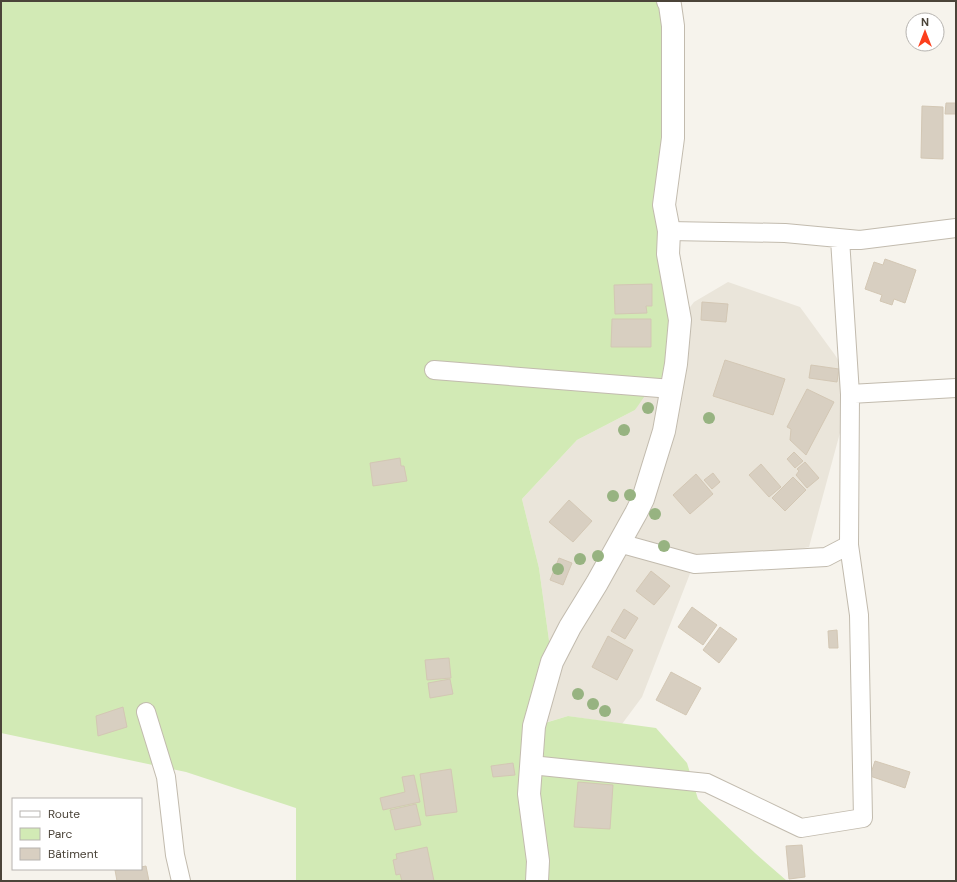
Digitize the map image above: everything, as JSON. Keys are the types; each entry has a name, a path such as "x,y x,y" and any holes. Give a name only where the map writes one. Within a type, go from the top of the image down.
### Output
{"street":[{"path":"537,881 538,861 529,794 534,726 552,662 570,627 636,513 643,498 664,431 672,389 680,320 668,254 669,231 664,205 673,138 673,26 668,1"},
{"path":"669,231 785,233 860,240 956,228"},
{"path":"531,765 707,783 801,828 863,818 859,615 849,545 850,394 840,239"},
{"path":"434,370 672,389"},
{"path":"850,394 956,388"},
{"path":"619,543 695,564 826,557 849,545"},
{"path":"146,712 166,777 175,855 181,881"}],"shaded area":[{"path":"728,282 800,307 845,371 844,418 809,547 691,571 642,697 622,724 568,716 534,726 552,662 539,568 522,499 577,440 635,410 680,320 694,302"}],"green space":[{"path":"1,1 668,1 676,364 651,387 635,410 577,440 522,499 539,568 552,662 535,726 568,716 656,728 687,763 698,799 787,881 296,881 296,808 186,772 1,733"}],"building":[{"path":"946,103 956,103 956,114 945,114"},
{"path":"922,106 943,107 943,159 921,158"},
{"path":"885,259 916,270 905,303 894,299 892,305 880,301 882,295 865,289 874,262 883,265"},
{"path":"652,284 652,306 646,306 647,313 615,314 614,285"},
{"path":"702,302 728,304 726,322 701,320"},
{"path":"612,319 651,319 651,347 611,347"},
{"path":"725,360 785,379 773,415 713,396"},
{"path":"811,365 839,369 837,382 809,378"},
{"path":"807,389 834,402 806,455 790,440 791,429 787,427"},
{"path":"794,452 803,461 795,468 787,459"},
{"path":"400,458 401,466 404,466 407,481 373,486 370,463"},
{"path":"805,462 819,478 807,488 796,475 799,471 797,469"},
{"path":"761,464 781,487 769,497 749,475"},
{"path":"713,473 720,482 712,489 704,480"},
{"path":"696,474 713,494 690,514 673,495"},
{"path":"793,477 806,490 785,511 772,498"},
{"path":"569,500 592,521 573,542 549,522"},
{"path":"559,558 572,563 563,585 550,580"},
{"path":"651,571 670,586 654,605 636,591"},
{"path":"692,607 717,625 703,645 678,627"},
{"path":"624,609 638,618 625,639 611,631"},
{"path":"720,627 737,639 719,663 703,650"},
{"path":"837,630 838,648 829,648 828,631"},
{"path":"608,636 633,650 617,680 592,667"},
{"path":"449,658 451,678 427,680 425,660"},
{"path":"671,672 701,688 686,715 656,700"},
{"path":"450,679 453,694 430,698 428,683"},
{"path":"123,707 127,727 98,736 96,716"},
{"path":"875,761 910,772 905,788 870,776"},
{"path":"513,763 515,775 493,777 491,766"},
{"path":"451,769 457,812 426,816 420,774"},
{"path":"414,775 420,802 383,810 380,798 405,792 402,777"},
{"path":"578,782 613,785 610,829 574,827"},
{"path":"416,804 421,825 395,830 390,810"},
{"path":"802,845 805,877 789,879 786,846"},
{"path":"427,847 434,881 402,881 400,874 396,875 393,860 397,859 396,854"},
{"path":"146,866 149,881 117,881 115,870 142,870 142,867"}]}
